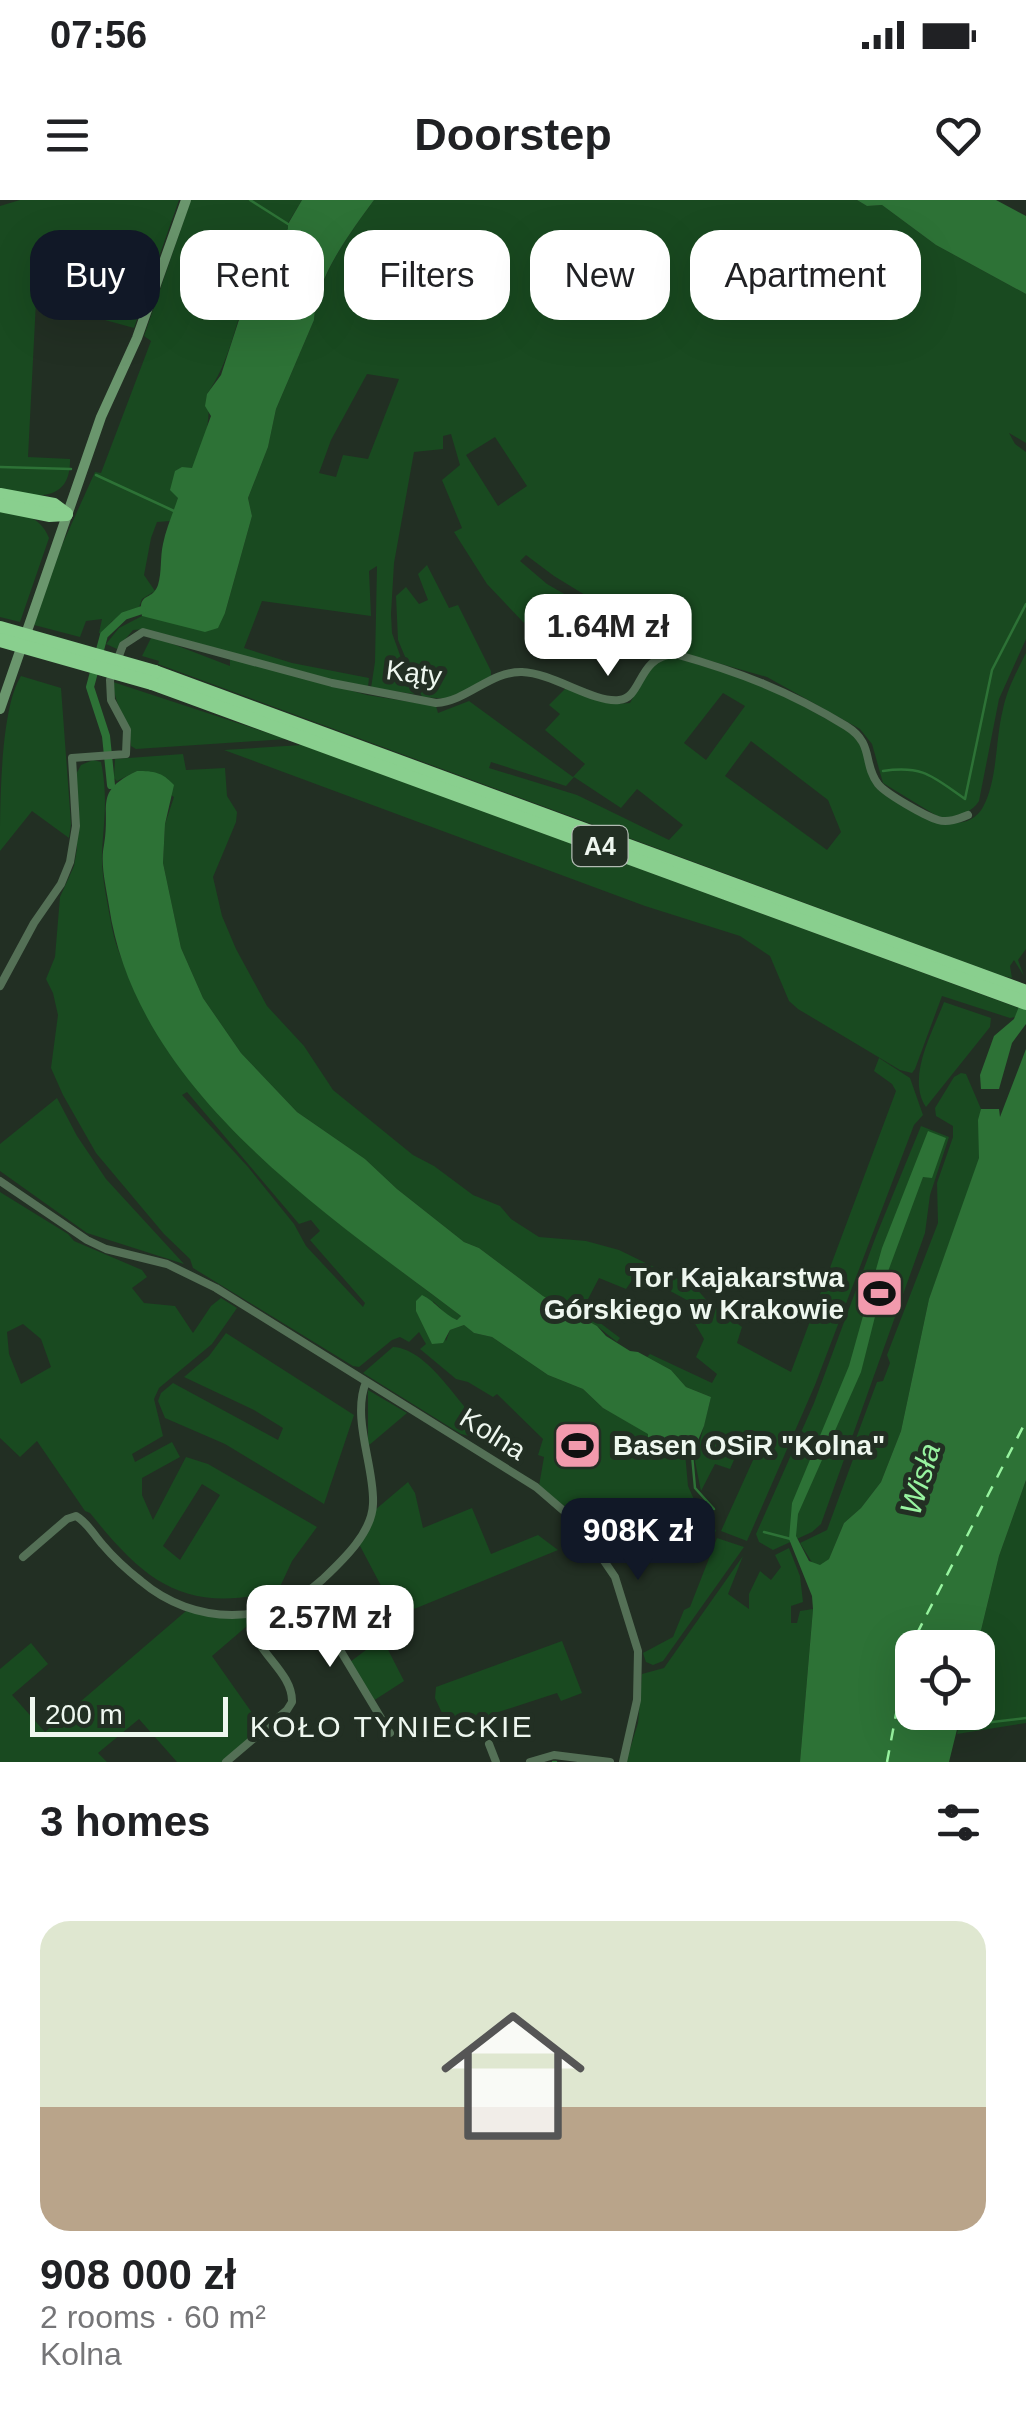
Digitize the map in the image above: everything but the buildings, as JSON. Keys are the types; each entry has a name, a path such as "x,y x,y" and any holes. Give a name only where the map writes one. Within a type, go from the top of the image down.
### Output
{"highway":[{"path":"0,495 54,505 66,514"},
{"path":"0,504 49,515 66,514"},
{"name":"A4","path":"0,628 154,678 1000,988 1026,1003"},
{"name":"A4","path":"0,640 154,678"},
{"name":"A4","path":"1000,988 1026,992"}],"street":[{"path":"0,709 100,416 137,338 186,200"},
{"name":"Kąty","path":"0,986 70,862 76,826 72,758 126,754 129,739 109,688 123,645 144,632 332,683 436,703 458,698 487,681 519,672 548,676 622,700 630,696 652,660 675,654 786,692 845,725 863,740 875,781 883,789 937,820 968,816"},
{"name":"Kolna","path":"0,1181 86,1240 167,1264 198,1278 538,1488 571,1515 594,1543 620,1590 638,1651 636,1700 623,1762"},
{"path":"23,1556 67,1518 76,1516 142,1582 167,1600 228,1617 280,1607 308,1591 363,1535 371,1517 374,1502 363,1429 366,1382"},
{"path":"308,1591 390,1734"},
{"path":"226,1762 292,1702 290,1688 254,1636 250,1614"},
{"path":"489,1744 496,1762"},
{"path":"530,1762 554,1755 610,1762"}],"shaded area":[{"path":"20,200 179,200 160,254 160,230 30,230 30,320 35,320 28,457 70,459 64,484 47,494 0,492 0,206"},
{"path":"191,200 302,200 287,230 181,230"},
{"path":"374,200 857,200 867,206 882,205 916,230 690,230 690,320 921,320 921,234 1026,294 1026,443 1009,433 1026,452 1026,639 999,699 975,806 960,815 937,816 883,783 872,744 860,729 767,677 690,655 655,638 526,555 520,561 547,584 654,646 650,654 544,594 524,623 487,584 454,532 462,528 442,480 460,465 451,434 443,436 443,449 414,452 394,563 392,633 414,694 371,688 377,566 369,571 371,616 262,601 244,648 292,663 369,678 368,687 146,629 133,630 117,649 106,644 119,628 142,616 225,613 252,516 248,498 268,447 276,409 314,320 324,320 324,281 344,243 344,320 510,320 510,230 353,230","holes":["367,374 399,379 368,459 343,455 336,477 319,473 331,440","495,437 527,486 498,506 466,455"]},
{"path":"180,232 180,320 238,320 207,394 207,427 198,459 170,521 157,522 151,538 144,575 155,591 142,599 139,607 112,621 102,634 102,619 86,621 80,637 34,625 62,545 95,472 101,473 151,341 144,336 150,320 160,320 160,290"},
{"path":"105,320 137,320 134,328"},
{"path":"0,508 35,520 49,538 20,622 0,617"},
{"path":"427,565 449,608 458,605 491,671 491,676 451,699 422,697 398,640 396,596 406,587 419,604 428,600 418,574"},
{"path":"152,636 230,666 230,657 367,695 436,706 438,713 469,701 573,777 585,764 545,730 560,714 549,705 566,688 616,704 630,703 647,672 663,658 676,658 763,684 852,733 862,746 871,779 881,792 918,814 948,823 974,817 983,807 991,784 1005,702 1026,653 1026,949 1018,960 1024,976 1014,960 1010,966 1012,978 1003,976 142,656","holes":["723,693 745,706 706,760 684,743","751,741 828,800 841,832 827,850 725,776","491,762 566,786 574,777 621,808 637,789 683,825 669,840 577,795 489,768"]},
{"path":"21,676 61,688 71,824 69,838 32,811 0,851 5,734"},
{"path":"113,682 286,739 136,749 131,746"},
{"path":"302,745 1019,1008 1015,1017 1010,1018 942,996 915,1069 912,1073 900,1070 798,1009 789,1001 770,956 740,936 645,906 224,750"},
{"path":"183,754 186,770 225,768 227,796 237,812 213,877 222,916 267,1006 304,1046 333,1090 413,1155 473,1195 500,1206 511,1219 539,1237 586,1241 619,1250 695,1287 709,1303 742,1327 737,1343 791,1372 896,1091 874,1071 879,1058 910,1078 923,1115 914,1125 815,1385 747,1541 721,1531 763,1438 746,1432 730,1469 715,1464 701,1491 695,1461 711,1397 686,1387 671,1370 647,1357 650,1354 712,1383 717,1374 696,1357 704,1339 690,1315 696,1305 637,1273 626,1289 599,1278 587,1301 583,1299 579,1307 620,1338 617,1342 597,1326 543,1296 479,1248 464,1242 365,1159 297,1112 241,1053 203,998 181,948 163,863 165,824 174,797 137,771 117,781 114,778 115,759"},
{"path":"93,760 101,762 105,797 103,871 120,955 169,1048 203,1094 281,1175 461,1316 457,1320 448,1316 433,1301 446,1341 450,1330 464,1325 474,1333 492,1337 548,1375 583,1389 603,1408 685,1453 688,1486 706,1526 716,1530 714,1535 653,1513 595,1541 573,1513 539,1486 544,1457 538,1455 543,1439 497,1394 493,1397 456,1379 420,1349 426,1344 419,1332 409,1342 400,1337 392,1340 359,1367 353,1366 193,1268 190,1259 96,1153 51,1068 58,1015 46,979 55,957 60,897 74,866 77,848 75,776 81,765","holes":["187,1092 299,1224 311,1220 320,1231 310,1240 365,1303 363,1307 306,1246 294,1224 248,1167 182,1095"]},
{"path":"944,1002 991,1018 990,1027 926,1107 921,1095 920,1069"},
{"path":"966,1074 981,1109 980,1158 929,1299 901,1431 881,1482 844,1523 829,1559 820,1566 813,1564 800,1543 827,1530 859,1443 855,1441 877,1382 883,1381 890,1363 887,1355 938,1223 937,1183 953,1126 936,1116 935,1108 954,1077"},
{"path":"57,1098 106,1179 184,1264 87,1233 0,1171 0,1144"},
{"name":"Tor Kajakarstwa Górskiego w Krakowie","path":"921,1126 949,1137 930,1195 925,1233 821,1524 773,1550 759,1542 756,1534 814,1403"},
{"path":"0,1192 74,1241 142,1270 147,1277 132,1288 144,1303 175,1306 193,1333 221,1298 237,1308 212,1344 159,1388 154,1399 163,1436 132,1454 135,1462 172,1442 180,1457 142,1478 142,1495 153,1520 186,1457 208,1464 317,1527 292,1561 278,1591 246,1597 192,1595 170,1587 130,1558 85,1511 37,1441 20,1457 0,1438","holes":["23,1324 41,1339 51,1367 21,1384 9,1354 7,1332","202,1484 220,1495 180,1560 163,1546"]},
{"path":"226,1333 354,1415 324,1504 225,1444 165,1418 158,1401 173,1383 278,1440 283,1428 184,1377 209,1356"},
{"path":"393,1347 421,1359 434,1371 493,1436 491,1441 461,1434 363,1373"},
{"path":"368,1390 407,1413 368,1446"},
{"path":"1026,1480 1026,1723 995,1728 995,1630 981,1630 999,1556"},
{"path":"408,1482 415,1493 423,1528 472,1508 491,1554 538,1535 558,1550 397,1616 359,1544 371,1526 375,1510"},
{"path":"717,1538 744,1547 663,1661 653,1665 646,1662 643,1653 673,1637 684,1610 690,1607"},
{"path":"789,1548 800,1576 803,1602 791,1606 791,1623 797,1623 800,1611 813,1609 800,1762 626,1762 638,1723 642,1674 664,1668 743,1556 728,1594 749,1609 749,1594 760,1571 771,1580 781,1567 775,1555"},
{"path":"186,1611 246,1618 247,1626 212,1656 262,1727 223,1762 177,1762 139,1719 98,1753 107,1762 0,1762 0,1669 31,1643 48,1664 12,1695 45,1732"},
{"path":"382,1638 404,1681 373,1701 350,1662"},
{"path":"562,1641 582,1693 561,1701 557,1693 449,1728 435,1698 436,1687"}],"water":[{"path":"302,200 374,200 353,230 344,230 344,243 324,281 324,230 287,230"},
{"path":"857,200 996,200 1026,216 1026,294 936,245 921,230 882,205 867,206"},
{"path":"239,320 314,320 276,409 268,447 248,498 252,516 225,613 218,628 205,632 142,616 142,603 158,585 164,538 178,498 170,490 175,471 192,468 211,416 205,406 207,394 221,375"},
{"path":"137,771 157,773 174,785 165,824 163,863 181,948 203,998 241,1053 297,1112 365,1159 464,1242 479,1248 543,1296 597,1326 630,1351 671,1370 686,1387 711,1397 692,1455 681,1454 648,1438 648,1434 603,1408 583,1389 548,1375 492,1337 474,1333 464,1325 450,1330 443,1343 432,1344 416,1311 416,1301 422,1295 457,1320 461,1316 297,1189 244,1141 196,1089 156,1033 126,972 109,906 103,860 107,800 114,786"},
{"path":"1026,989 1026,1024 1012,1043 999,1089 981,1089 980,1075 994,1036 1014,1019"},
{"name":"Wisła","path":"1026,1049 1026,1480 999,1556 981,1630 895,1630 895,1730 957,1730 949,1762 800,1762 813,1609 812,1596 789,1539 792,1503 849,1366 882,1248 928,1131 946,1138 932,1178 923,1177 883,1285 861,1372 798,1514 796,1536 809,1561 820,1565 829,1559 844,1523 881,1482 901,1431 929,1299 979,1158 981,1109 999,1109 1000,1117"}],"waterway":[{"path":"250,200 288,224"},
{"path":"0,467 71,469"},
{"path":"96,475 174,511"},
{"path":"883,771 919,771 965,799 992,670 1026,604"},
{"path":"111,785 106,736 90,687 104,635 124,616 142,610"},
{"path":"692,1455 695,1488 714,1509"},
{"path":"764,1532 791,1539"},
{"path":"995,1722 1026,1718"}],"ferry route":[{"path":"887,1762 908,1651 1026,1421"}],"place":[{"name":"Tor Kajakarstwa Górskiego w Krakowie","path":"879,1293"},
{"name":"Basen OSiR \"Kolna\"","path":"578,1445"}],"district":[{"name":"KOŁO TYNIECKIE","path":"392,1726"}]}
